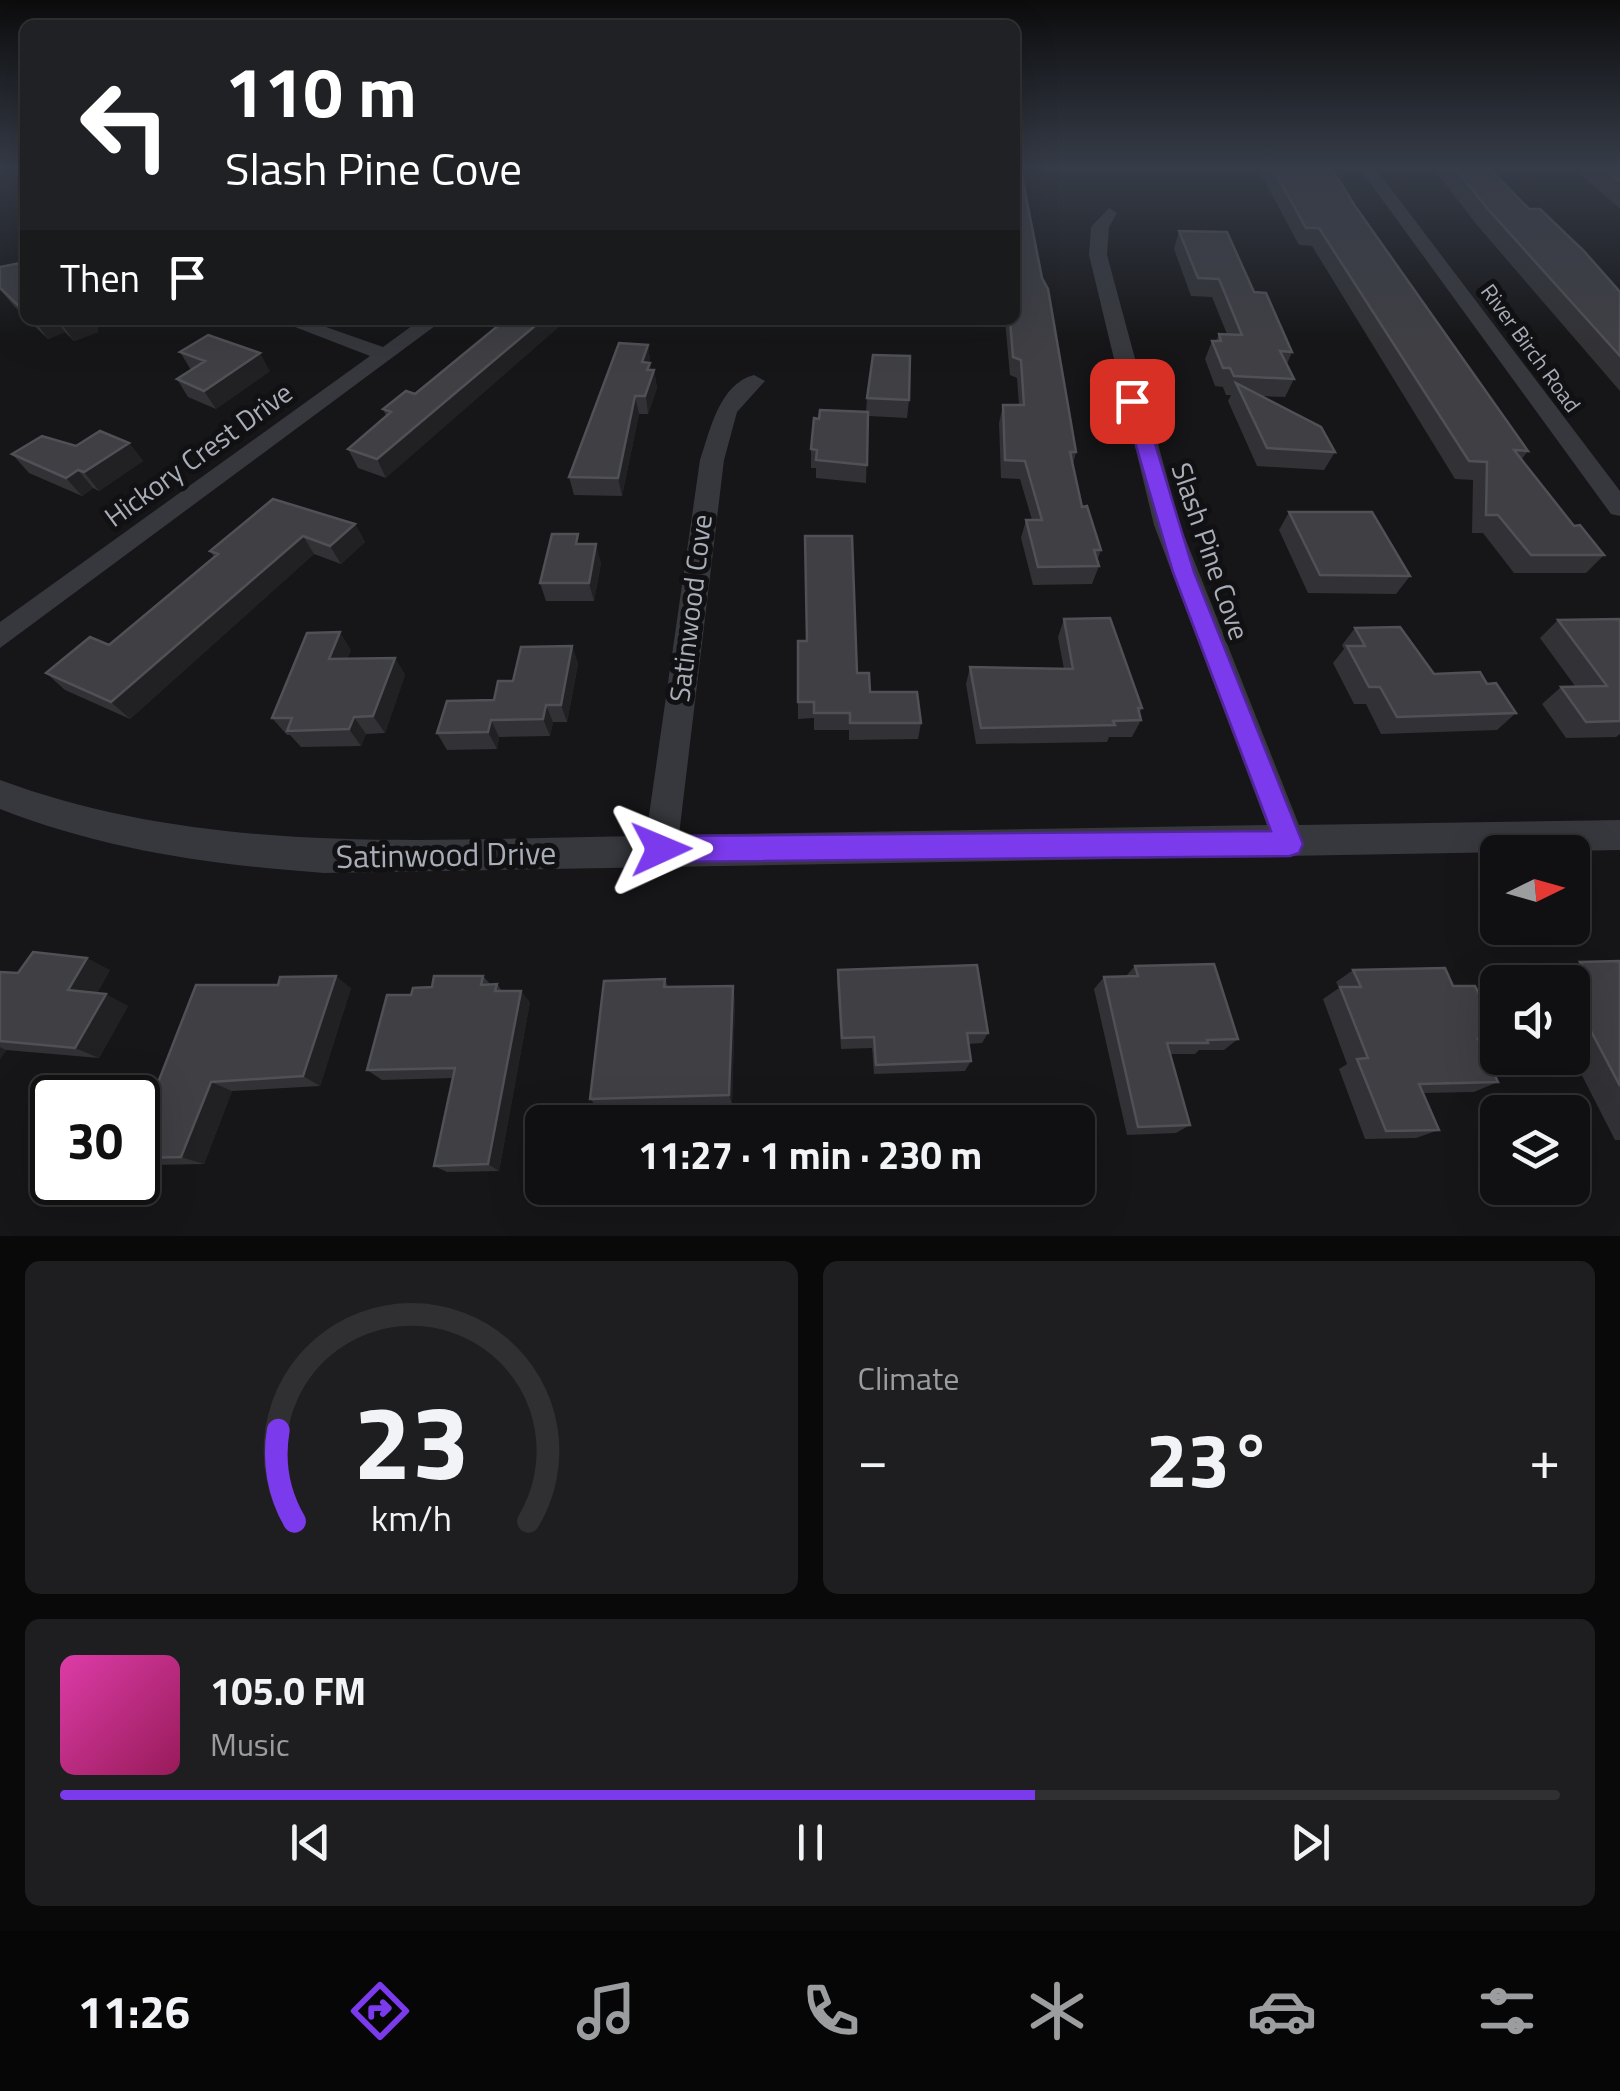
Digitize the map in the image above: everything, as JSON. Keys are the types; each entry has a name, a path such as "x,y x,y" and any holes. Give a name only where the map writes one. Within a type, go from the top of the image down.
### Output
{"street":[{"name":"Slash Pine Cove","path":"1100,227 1098,255 1152,479 1290,844"},
{"name":"River Birch Road","path":"1411,227 1620,508"},
{"path":"301,325 385,354"},
{"name":"Hickory Crest Drive","path":"0,637 425,325"},
{"name":"Satinwood Cove","path":"661,849 712,460 727,410 754,381"},
{"name":"Satinwood Drive","path":"0,794 120,832 253,853 388,857 661,849 1290,844 1620,836"}],"building":[{"path":"1020,227 1032,227 1042,278 1048,289 1076,452 1070,452 1082,507 1087,506 1101,550 1094,550 1099,566 1038,567 1026,520 1042,520 1025,461 1005,460 1003,405 1024,405 1021,360 1013,357 1010,325 1020,325"},
{"path":"1370,227 1528,451 1514,450 1574,526 1580,525 1604,555 1531,555 1498,515 1486,515 1487,462 1469,461 1319,228 1306,228"},
{"path":"1504,227 1559,227 1583,250 1620,292 1620,356"},
{"path":"1179,231 1227,232 1254,292 1266,293 1292,352 1280,351 1294,379 1234,376 1230,368 1223,368 1212,341 1221,341 1219,334 1242,335 1219,279 1198,278"},
{"path":"20,263 20,307 0,288 0,267"},
{"path":"499,325 536,325 377,459 348,449 391,412 383,409 406,391 415,394"},
{"path":"208,335 260,353 204,391 177,379 205,361 180,352"},
{"path":"619,343 648,345 642,362 650,363 647,370 654,370 645,396 635,396 618,478 569,477"},
{"path":"873,355 910,356 909,400 867,398"},
{"path":"1236,383 1321,427 1335,452 1267,448"},
{"path":"820,410 868,412 867,465 816,460 817,450 811,449 814,418 819,419"},
{"path":"100,431 129,443 84,472 78,470 66,478 12,454 42,436 76,446"},
{"path":"273,499 355,524 330,546 303,536 111,702 46,673 90,637 109,645 218,554 210,551"},
{"path":"1289,512 1372,512 1410,576 1320,575"},
{"path":"552,534 578,534 576,544 596,544 589,583 540,583"},
{"path":"805,536 852,536 857,673 869,673 870,692 917,692 921,723 850,723 850,713 814,713 814,702 798,702 798,641 807,641"},
{"path":"1110,618 1142,708 1138,708 1141,720 1113,721 1115,725 981,728 970,667 1073,669 1064,619"},
{"path":"1620,619 1620,721 1586,722 1561,687 1607,686 1558,620"},
{"path":"1400,627 1434,674 1480,672 1487,684 1496,683 1516,713 1397,717 1380,687 1369,687 1347,646 1365,646 1355,628"},
{"path":"340,632 329,659 395,658 373,716 354,717 349,729 287,731 292,718 272,718 307,633"},
{"path":"572,646 561,705 546,705 543,719 491,720 488,732 437,733 447,701 494,700 498,681 513,681 521,647"},
{"path":"33,952 87,958 68,990 106,994 75,1048 0,1041 0,972 18,973"},
{"path":"1620,961 1620,1086 1590,1029 1590,965 1580,962"},
{"path":"1214,964 1238,1039 1167,1043 1190,1125 1138,1127 1104,977 1138,976 1135,966"},
{"path":"977,965 988,1033 967,1033 971,1061 876,1065 874,1037 842,1038 838,970"},
{"path":"1445,968 1453,986 1475,986 1480,996 1480,1075 1495,1075 1498,1082 1419,1084 1439,1130 1386,1131 1357,1059 1368,1058 1340,987 1361,987 1353,970"},
{"path":"336,976 303,1076 211,1082 181,1157 160,1157 160,1077 196,985 278,985 280,977"},
{"path":"434,976 483,976 481,985 497,984 495,991 521,991 488,1164 434,1166 455,1068 367,1070 387,995 411,995 413,988 432,987"},
{"path":"665,979 664,987 733,986 729,1095 590,1099 604,981"}],"route":[{"path":"661,849 1290,844 1184,572 1152,479 1132,401"}]}
